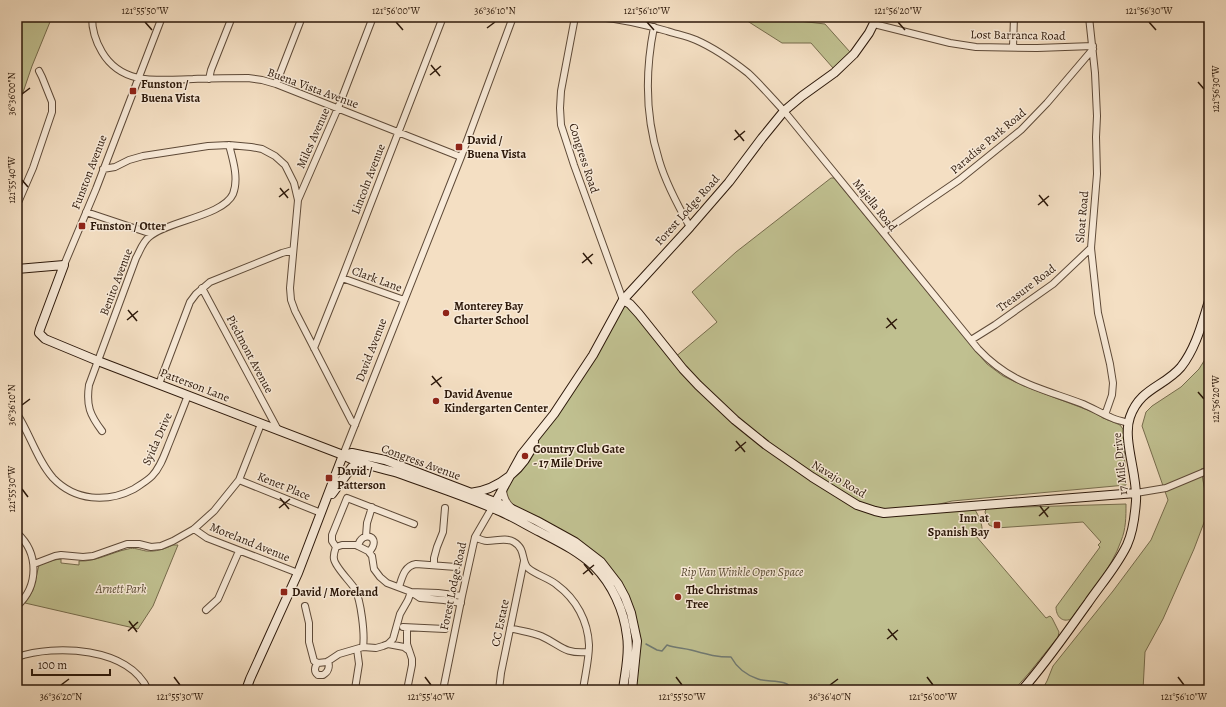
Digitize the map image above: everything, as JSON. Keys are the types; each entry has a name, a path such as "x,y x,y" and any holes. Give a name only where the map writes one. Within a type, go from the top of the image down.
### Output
{"street":[{"name":"Buena Vista Avenue","path":"92,17 96,40 108,62 118,70 138,78 155,80 209,78 256,79 276,84 461,157"},
{"name":"Funston Avenue","path":"40,335 40,329 64,265 103,170 162,17"},
{"path":"209,78 232,17"},
{"path":"276,84 302,17"},
{"name":"Miles Avenue","path":"298,200 338,108 372,17"},
{"name":"Lincoln Avenue","path":"314,348 443,17"},
{"name":"David Avenue","path":"246,690 298,573 461,157 513,17"},
{"name":"Congress Road","path":"575,17 561,91 561,125 623,300"},
{"name":"Majella Road","path":"597,17 626,20 696,40 718,52 751,76 784,110 971,340 994,365 1030,386 1088,406 1105,415 1128,423"},
{"path":"1013,48 1014,17"},
{"name":"Sloat Road","path":"1089,17 1093,48 1097,116 1097,174 1090,248 1098,313 1113,383 1112,395 1105,415"},
{"name":"Forest Lodge Road","path":"443,690 475,537 516,463 554,414 593,355 623,300 729,182 784,110 844,64 863,42 876,20"},
{"name":"Lost Barranca Road","path":"876,20 950,43 976,47 1093,48"},
{"path":"654,27 648,76 648,101 651,130 659,162 690,227"},
{"name":"Paradise Park Road","path":"883,232 959,180 1021,130 1047,103 1093,48"},
{"path":"17,205 37,156 52,112 52,102 39,71"},
{"path":"86,212 152,234 222,206 232,194 234,185 233,162 229,145"},
{"path":"103,170 143,156 208,146 229,145 262,149 280,160 285,165 294,183 298,200 290,288 291,300 295,312 352,422 356,425"},
{"name":"Benito Avenue","path":"102,431 88,405 89,385 136,258 145,241 152,234"},
{"name":"Treasure Road","path":"971,340 995,325 1052,284 1090,248"},
{"path":"159,384 190,302 202,288 210,282 293,250"},
{"path":"17,269 64,265"},
{"name":"Clark Lane","path":"342,278 404,300"},
{"name":"Piedmont Avenue","path":"202,288 278,430"},
{"name":"Navajo Road","path":"623,300 630,304 639,314 698,386 736,420 812,478 867,509 884,513 1136,493"},
{"name":"17 Mile Drive","path":"1022,690 1121,557 1128,543 1133,526 1136,500 1128,423 1133,410 1143,395 1171,376 1185,361 1196,338 1209,301"},
{"name":"Patterson Lane","path":"40,335 45,339 98,361 343,455"},
{"name":"Syida Drive","path":"17,414 49,472 60,484 71,491 85,496 111,498 140,486 152,477 163,458 188,395"},
{"path":"34,564 61,555 83,557 93,556 127,544 139,544 151,547 161,546 194,529 214,511 239,480 261,424"},
{"name":"Congress Avenue","path":"343,455 352,453 384,460 470,493 583,556 605,579 614,593 622,612 627,636 628,653 623,690"},
{"name":"Congress Avenue","path":"343,455 360,463 388,470 493,505 517,511 575,542 604,565 618,584 628,603 637,641 632,690"},
{"path":"325,502 352,467 360,463"},
{"path":"1136,493 1166,488 1209,470"},
{"path":"470,493 491,488 501,482 512,472"},
{"name":"Kenet Place","path":"239,480 321,513"},
{"path":"503,488 504,496 508,504 517,511"},
{"path":"336,547 332,542 332,535 347,498 414,524"},
{"path":"366,536 367,523 372,507"},
{"path":"434,565 437,547 443,532 445,508"},
{"name":"Moreland Avenue","path":"194,529 207,538 298,573"},
{"path":"17,533 26,544 34,564 31,588 24,599 17,606"},
{"path":"358,546 360,540 366,536 372,537 374,543 369,552"},
{"path":"475,537 487,541 504,540 514,542 521,550 527,567 532,571 548,578 575,603 580,611 589,644 583,690"},
{"path":"336,547 342,545 358,546 369,552 372,556 373,567 387,583 411,592 420,598 461,603"},
{"path":"336,547 334,561 351,583 358,596 362,620 364,639 360,648 355,689"},
{"path":"206,610 218,599 239,551"},
{"name":"CC Estate","path":"499,690 501,673 524,561"},
{"path":"399,587 408,566 416,564 456,567"},
{"path":"411,592 462,596"},
{"path":"328,661 327,672 323,675 318,675 315,668 318,663 328,661 336,655 360,648 376,648 388,644 393,639 400,614 411,592"},
{"path":"305,606 309,623 309,642 314,661 318,663"},
{"path":"397,627 445,629"},
{"path":"407,628 407,644 412,659 407,690"},
{"path":"510,628 537,635 549,640 563,649 588,652"},
{"path":"388,644 404,647 408,650"},
{"path":"17,656 36,651 61,650 80,651 106,657 134,671 143,681 148,690"}],"green space":[{"path":"17,17 52,17 32,66 17,110"},
{"path":"741,17 790,17 799,21 825,24 850,52 833,68 811,43 782,43"},
{"name":"Rip Van Winkle Open Space","path":"831,178 834,178 987,364 1003,376 1024,386 1093,412 1120,425 1123,429 1126,485 952,501 915,510 975,510 978,514 982,529 982,531 976,536 1046,618 1050,616 1052,618 1059,632 1058,637 1014,690 632,690 637,650 631,614 604,565 511,507 503,492 554,414 623,300 674,358 717,322 692,292 736,252"},
{"path":"1209,353 1209,467 1201,469 1208,512 1194,549 1163,619 1145,652 1143,690 1042,690 1053,666 1113,591 1151,540 1168,500 1142,426 1146,412 1152,406 1181,387 1199,369"},
{"path":"1126,504 1126,518 1123,536 1112,561 1071,619 1068,620 1062,619 1058,616 1056,607 1100,547 1098,545 1101,542 1083,522 996,528 989,525 985,512 986,509 990,508"},
{"name":"Arnett Park","path":"178,545 153,606 138,629 25,603 33,590 39,565 61,559 61,563 79,565 79,561 92,560 130,548 153,551"}],"waterway":[{"path":"646,644 662,651 667,645 711,655 731,657 742,671 758,679 782,682 790,686 793,690"}],"place":[{"name":"Funston / Buena Vista","path":"133,91"},
{"name":"David / Buena Vista","path":"459,147"},
{"name":"Funston / Otter","path":"82,226"},
{"name":"Monterey Bay Charter School","path":"446,313"},
{"name":"David Avenue Kindergarten Center","path":"436,401"},
{"name":"Country Club Gate - 17 Mile Drive","path":"525,456"},
{"name":"David / Patterson","path":"329,478"},
{"name":"Inn at Spanish Bay","path":"997,525"},
{"name":"David / Moreland","path":"284,592"},
{"name":"The Christmas Tree","path":"678,597"}]}
